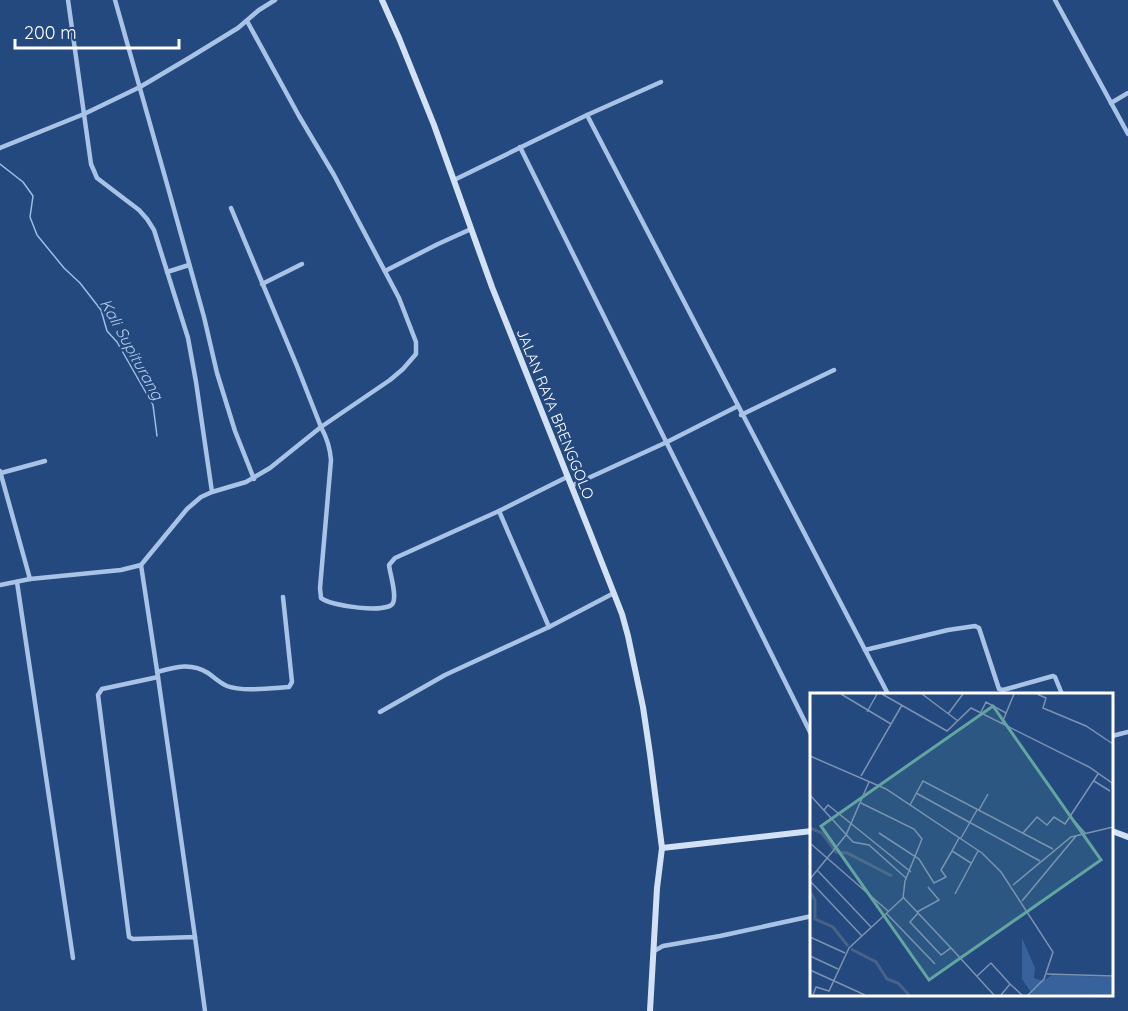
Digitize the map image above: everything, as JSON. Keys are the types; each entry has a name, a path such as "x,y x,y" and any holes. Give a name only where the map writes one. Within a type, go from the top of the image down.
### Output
{"main road":[{"name":"JALAN RAYA BRENGGOLO","path":"382,0 454,180 504,320 614,593 628,636 643,706 662,848 657,888 650,1011"},
{"path":"662,848 810,831"},
{"path":"1113,831 1128,837"}],"street":[{"path":"68,0 91,164 97,178 139,210 154,230 188,338 212,492"},
{"path":"115,0 218,374 235,431 254,479"},
{"path":"0,148 84,114 140,87 247,21 275,0"},
{"path":"1055,0 1128,134"},
{"path":"0,585 30,579 121,570 141,565 187,509 201,497 254,479 321,427 390,380 416,354 416,342 399,298 334,175 247,21"},
{"path":"454,180 661,82"},
{"path":"1111,103 1128,93"},
{"path":"586,116 887,693"},
{"path":"520,147 810,732"},
{"path":"231,208 331,448 320,588 321,598 325,602 342,606 378,608 391,606 394,597 389,565 395,558 567,477"},
{"path":"385,271 471,229"},
{"path":"262,284 302,264"},
{"path":"167,272 189,265"},
{"path":"741,415 834,370"},
{"path":"571,486 738,406"},
{"path":"30,579 0,472 45,461"},
{"path":"499,510 549,627"},
{"path":"141,565 205,1011"},
{"path":"17,582 73,958"},
{"path":"380,712 445,675 549,627 614,593"},
{"path":"195,937 133,939 129,937 98,695 102,689 177,667 194,666 227,686 238,689 289,687 292,682 283,597"},
{"path":"865,650 948,630 975,626 979,628 999,689 1003,690 1053,676 1062,693"},
{"path":"1113,736 1128,732"},
{"path":"654,951 663,946 810,916"}],"waterway":[{"name":"Kali Supiturang","path":"0,164 23,182 33,196 30,217 37,235 101,310 107,331 117,342 153,405 157,436"}]}
